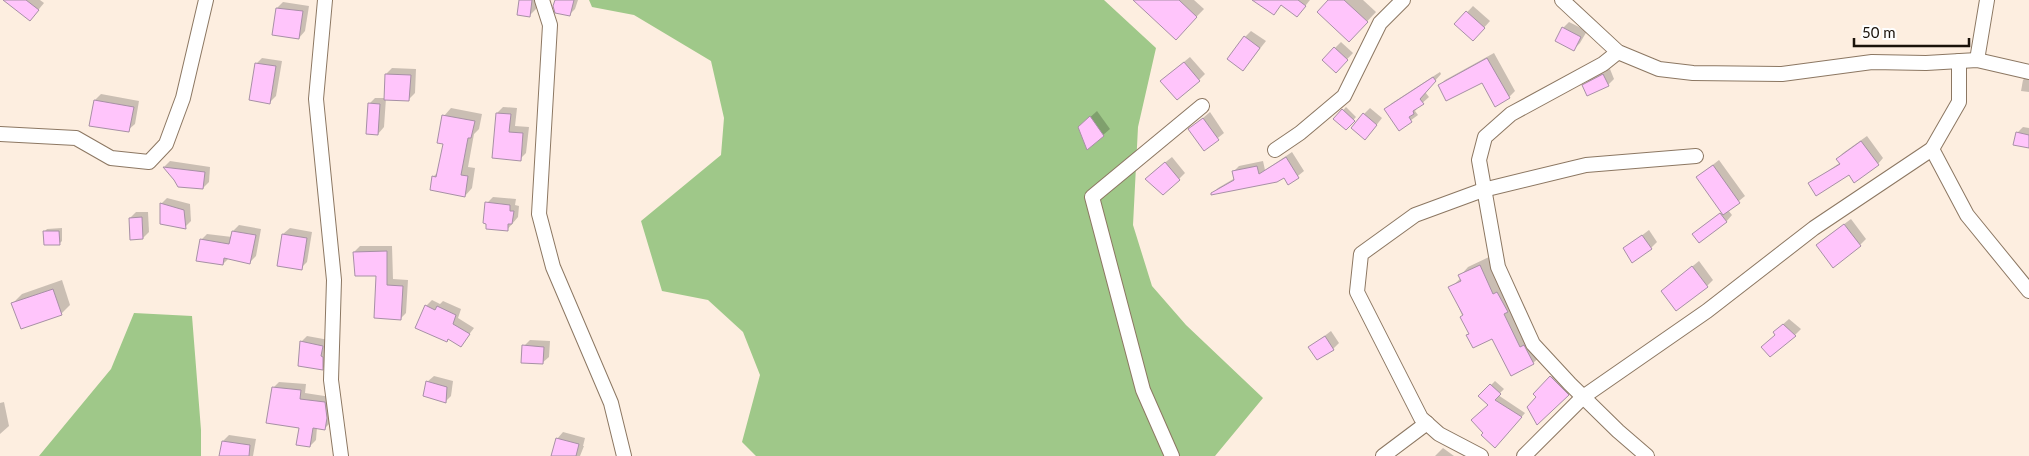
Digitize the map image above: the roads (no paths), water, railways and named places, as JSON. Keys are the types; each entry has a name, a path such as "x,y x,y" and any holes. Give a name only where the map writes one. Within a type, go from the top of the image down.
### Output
{"street":[{"path":"0,134 76,138 111,158 149,162 166,144 183,98 206,0"},
{"path":"325,0 316,99 334,280 331,380 341,456"},
{"path":"542,0 550,25 539,214 553,267 611,403 624,456"},
{"path":"1275,150 1300,133 1344,96 1380,23 1403,0"},
{"path":"1562,0 1618,52 1660,69 1693,73 1782,74 1872,62 1926,63 1977,60 2029,72"},
{"path":"1977,60 1987,0"},
{"path":"1618,52 1603,64 1511,114 1485,138 1479,160 1498,267 1533,344 1583,397 1647,456"},
{"path":"1524,456 1583,397 1707,311 1814,228 1932,148 1959,102 1959,61"},
{"path":"1172,456 1143,390 1092,197 1202,106"},
{"path":"1932,148 1967,215 2029,291"},
{"path":"1481,456 1440,434 1421,418 1357,292 1361,254 1415,216 1483,190 1586,165 1696,156"},
{"path":"1383,456 1428,423"}]}
